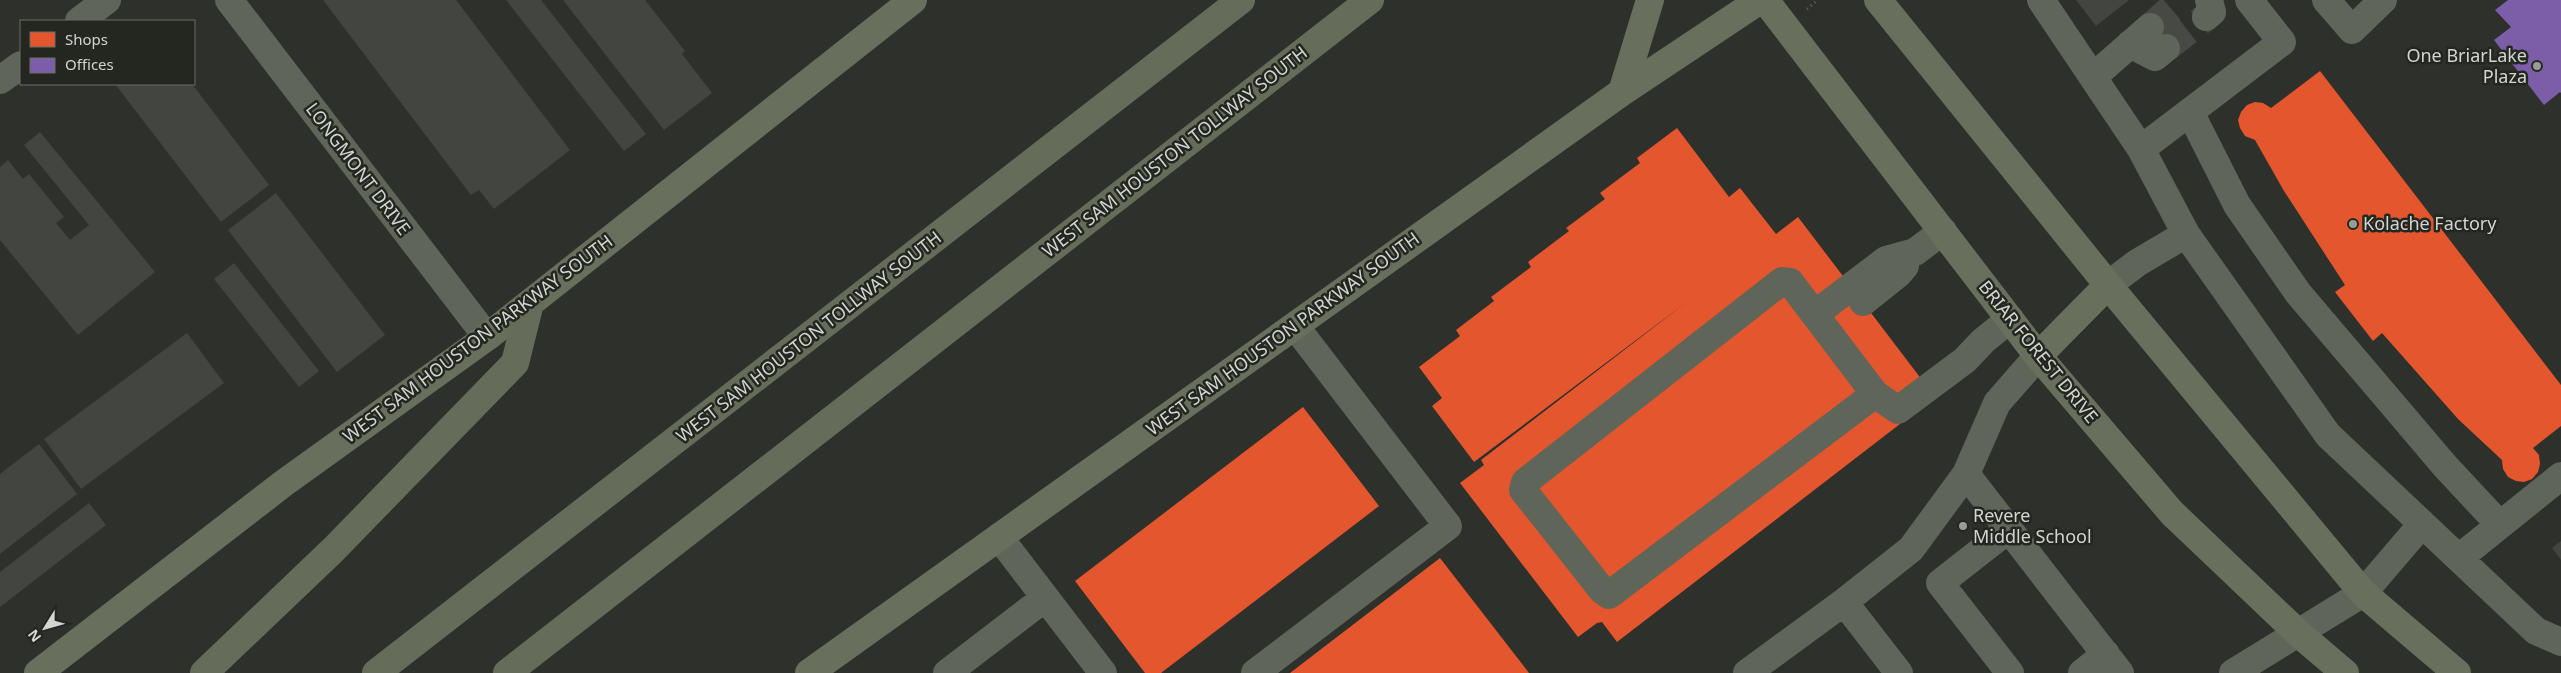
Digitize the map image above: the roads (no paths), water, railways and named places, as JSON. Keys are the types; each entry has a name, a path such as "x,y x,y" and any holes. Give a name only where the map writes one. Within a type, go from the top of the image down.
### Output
{"highway":[{"name":"WEST SAM HOUSTON TOLLWAY SOUTH","path":"376,673 1241,0"},
{"name":"WEST SAM HOUSTON TOLLWAY SOUTH","path":"507,673 1370,0"},
{"path":"204,673 333,550 515,363 530,303"}],"main road":[{"name":"WEST SAM HOUSTON PARKWAY SOUTH","path":"38,673 284,483 487,337 913,0"},
{"path":"1622,92 1650,0"},
{"name":"WEST SAM HOUSTON PARKWAY SOUTH","path":"809,673 1622,92 1760,0"},
{"name":"BRIAR FOREST DRIVE","path":"1765,0 2038,356 2172,513 2298,633 2345,673"},
{"path":"1878,0 2108,285 2363,593 2457,673"},
{"path":"2038,356 2108,285"}],"street":[{"path":"80,20 107,0"},
{"name":"LONGMONT DRIVE","path":"229,0 487,337"},
{"path":"2041,0 2141,148 2186,234 2328,435 2536,631 2561,642"},
{"path":"2141,148 2282,42 2249,0"},
{"path":"2326,0 2352,30 2383,0"},
{"path":"2093,77 2149,40"},
{"path":"0,80 20,65"},
{"path":"2190,112 2237,205 2298,293 2445,466 2500,525"},
{"path":"1863,302 1898,274 1915,252 1943,231"},
{"path":"2108,285 2137,263 2186,234"},
{"path":"1815,314 1886,260 1915,252"},
{"path":"1874,394 1614,593 1606,593 1523,490 1525,482 1779,283 1786,280 1790,282 1815,314 1874,394 1894,409 1902,410 1965,360 1983,341 2010,319"},
{"path":"1255,673 1448,526 1295,326"},
{"path":"1917,374 1952,350 1983,341"},
{"path":"1747,673 1844,602 1911,548 1966,474 1997,403 2038,356"},
{"path":"1966,474 2113,664 2082,673"},
{"path":"2458,558 2561,476"},
{"path":"2233,673 2363,593 2422,524"},
{"path":"2009,529 1940,582 2010,673"},
{"path":"999,537 1103,673"},
{"path":"947,673 1045,598"},
{"path":"1844,602 1899,673"}],"tunnel":[{"path":"2150,27 2181,0"},
{"path":"2166,48 2206,17"}],"place":[{"name":"One BriarLake Plaza","path":"2537,66"},
{"name":"Kolache Factory","path":"2353,224"},
{"name":"Revere Middle School","path":"1963,526"}]}
